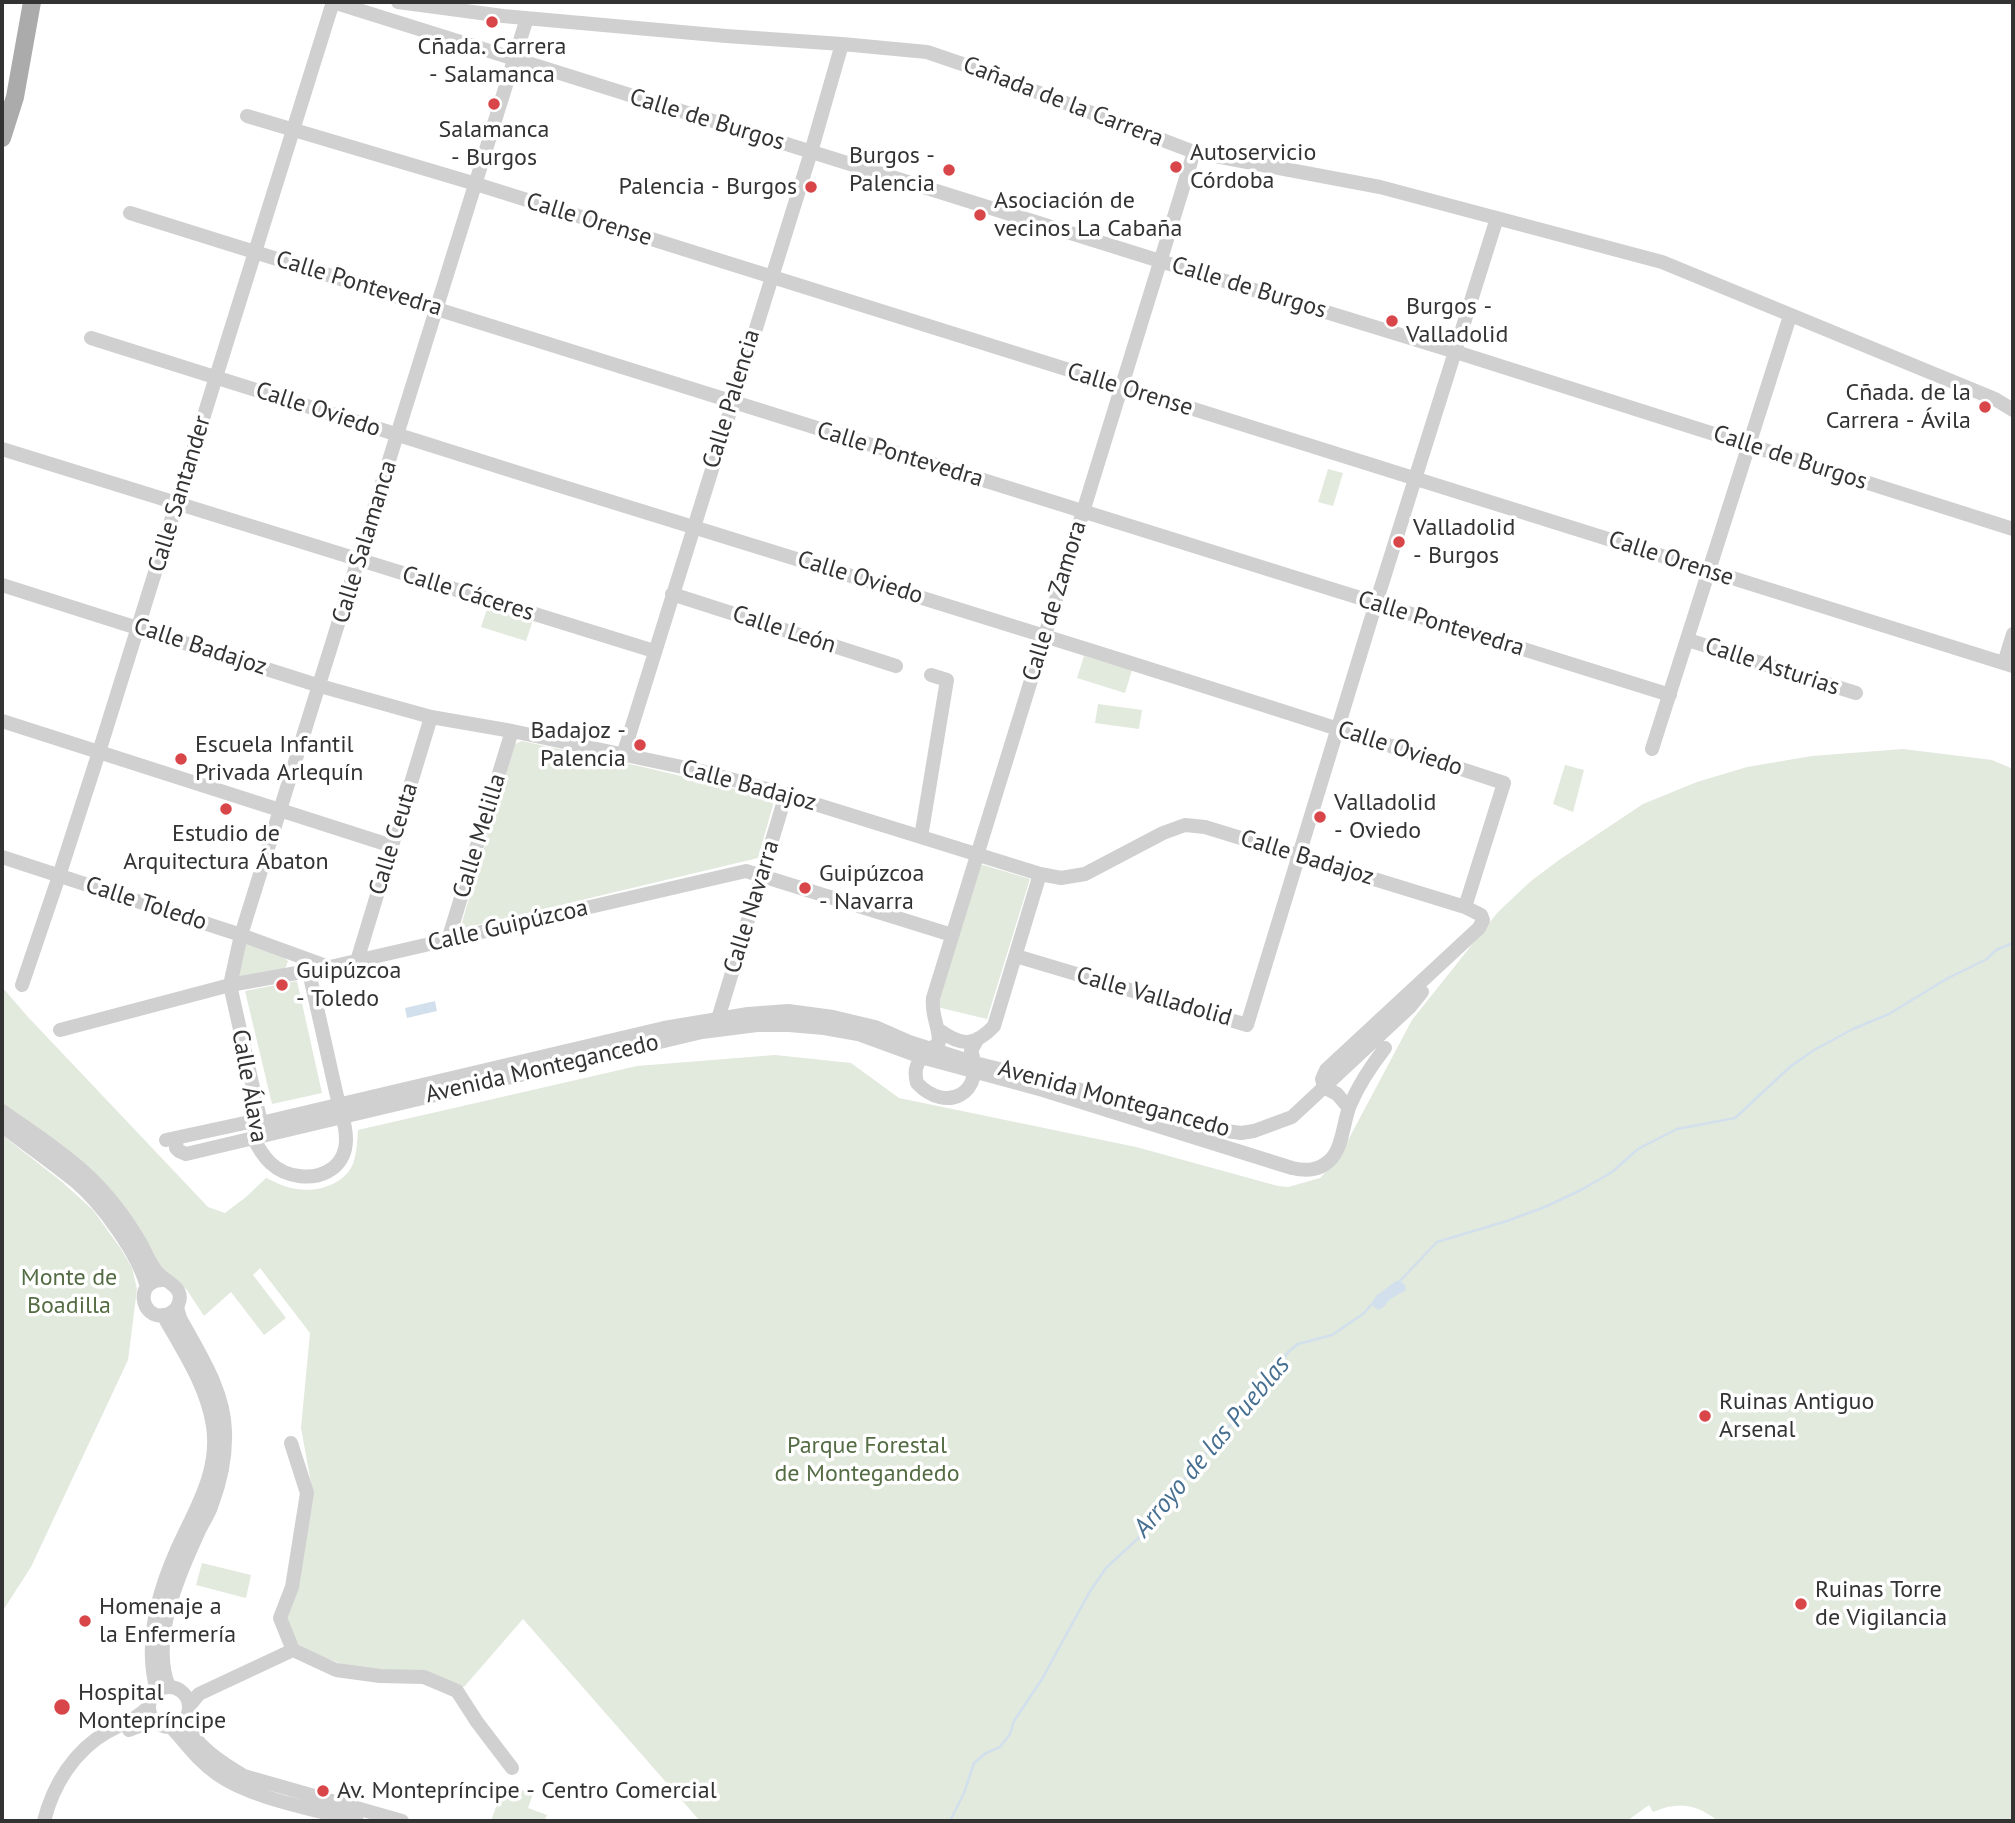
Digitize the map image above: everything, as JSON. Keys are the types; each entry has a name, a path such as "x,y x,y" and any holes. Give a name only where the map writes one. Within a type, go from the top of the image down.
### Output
{"main road":[{"path":"2,138 15,97 32,2"}],"street":[{"name":"Calle de Burgos","path":"333,2 361,7 515,60 1456,352 2013,529"},
{"name":"Calle Santander","path":"22,985 60,876 139,627 333,2"},
{"name":"Cañada de la Carrera","path":"398,2 527,18 927,52 1194,152 1380,187 1662,262 1982,394 2013,410"},
{"name":"Calle Salamanca","path":"230,985 241,935 527,18"},
{"name":"Calle Palencia","path":"623,755 770,276 811,152 842,44"},
{"name":"Calle Orense","path":"247,116 475,184 2009,665"},
{"name":"Calle de Zamora","path":"926,1053 939,1042 933,998 1194,152"},
{"name":"Calle Pontevedra","path":"130,213 1670,695"},
{"name":"Calle Valladolid","path":"1016,956 1247,1025 1497,218"},
{"path":"1653,749 1790,316"},
{"name":"Calle Oviedo","path":"91,338 1045,635 1504,783 1465,908"},
{"name":"Calle Cáceres","path":"2,449 654,651"},
{"name":"Calle Badajoz","path":"2,585 320,686 431,717 512,731 701,771 786,794 1040,874 1061,878 1085,874 1163,833 1185,825 1205,827 1299,856 1465,908 1483,918"},
{"name":"Calle León","path":"673,594 896,666"},
{"path":"2009,665 2013,634"},
{"name":"Calle Asturias","path":"1688,640 1856,693"},
{"path":"921,837 947,680 931,675"},
{"name":"Calle Ceuta","path":"357,961 431,717"},
{"path":"2,721 392,846"},
{"name":"Calle Melilla","path":"448,940 512,731"},
{"name":"Calle Navarra","path":"718,1019 786,794"},
{"name":"Calle Toledo","path":"2,858 241,935 330,967"},
{"name":"Calle Guipúzcoa","path":"60,1030 230,985 309,972 746,872 952,935"},
{"path":"939,1030 960,1042 967,1042 976,1040 996,1021 1040,874"},
{"name":"Avenida Montegancedo","path":"975,1068 1060,1084 1219,1130 1241,1133 1254,1131 1292,1117 1324,1087 1322,1079 1326,1070 1479,928 1483,918"},
{"path":"289,975 293,966 290,953"},
{"name":"Calle Álava","path":"230,985 261,1123 253,1137 266,1160 281,1171 303,1177 321,1175 339,1164 346,1136 309,972"},
{"name":"Avenida Montegancedo","path":"926,1053 909,1042 874,1027 833,1017 788,1011 748,1014 651,1031 340,1110 186,1154 179,1152 171,1139 254,1121 261,1123 340,1110 702,1032 757,1025 824,1028 858,1034 1306,1171 1318,1168 1333,1157 1349,1108 1366,1073 1385,1048"},
{"path":"975,1068 971,1051 976,1040"},
{"name":"Avenida Montegancedo","path":"926,1053 915,1070 917,1083 929,1094 951,1099 958,1097 970,1087 975,1068"},
{"path":"1324,1087 1337,1094 1349,1108"},
{"path":"2,1111 90,1178 127,1223 165,1280"},
{"path":"2,1126 77,1183 95,1202 124,1240 142,1271 147,1287"},
{"name":"Avenida Montegancedo","path":"1245,1153 1248,1138 1254,1131"},
{"path":"155,1280 165,1280 178,1290 177,1307 169,1314 153,1314 146,1307 144,1294 155,1280"},
{"path":"163,1689 164,1633 172,1599 198,1532 211,1508 224,1465 225,1430 221,1404 214,1382 180,1318 177,1307"},
{"path":"163,1315 202,1387 214,1430 212,1465 206,1488 166,1577 158,1606 151,1650 152,1666 163,1689"},
{"path":"290,1443 307,1493 292,1587 280,1618 293,1650 336,1670 380,1676 424,1677 457,1691 512,1768"},
{"path":"52,1821 69,1779 108,1740 147,1723 179,1725 190,1703 293,1650"},
{"path":"357,1821 254,1793 218,1775 150,1714 152,1698 163,1689 178,1689 190,1703 190,1730 205,1749 244,1776 402,1821"},
{"path":"44,1821 55,1790 75,1759 99,1737 135,1718 149,1706"}],"green space":[{"path":"1328,469 1343,473 1333,506 1318,502"},
{"path":"488,606 533,620 526,641 481,627"},
{"path":"1084,656 1132,670 1125,693 1077,678"},
{"path":"1098,704 1142,710 1139,729 1095,723"},
{"path":"522,741 643,767 761,795 772,800 773,805 758,858 460,929 515,744"},
{"name":"Parque Forestal de Montegandedo","path":"1903,749 1992,760 2013,769 2013,1821 1718,1821 1687,1806 1671,1806 1653,1812 1649,1805 1627,1821 700,1821 523,1619 464,1687 349,1667 294,1645 286,1613 313,1494 301,1428 310,1333 260,1268 253,1275 286,1318 264,1335 231,1292 204,1316 187,1290 2,1107 2,987 208,1207 225,1213 266,1178 304,1190 327,1186 341,1179 353,1164 358,1130 637,1066 775,1055 851,1063 899,1098 1136,1147 1288,1187 1320,1178 1338,1159 1412,1020 1498,912 1531,881 1559,860 1643,804 1697,782 1747,767 1812,756"},
{"path":"1565,765 1584,770 1573,812 1553,804"},
{"path":"980,864 1030,879 987,1019 937,1007"},
{"path":"245,944 283,957 288,961 286,967 238,977"},
{"path":"297,981 322,1093 272,1104 245,991"},
{"name":"Monte de Boadilla","path":"2,1135 93,1210 132,1268 137,1289 128,1360 31,1567 2,1612"},
{"path":"202,1563 251,1575 246,1598 196,1585"},
{"path":"504,1784 533,1794 528,1808 547,1815 544,1821 491,1821"}],"water":[{"path":"435,1001 437,1011 407,1018 405,1008"},
{"path":"1396,1281 1405,1285 1406,1290 1378,1310 1371,1304 1376,1296"}],"waterway":[{"name":"Arroyo de las Pueblas","path":"1398,1283 1437,1242 1545,1207 1612,1172 1638,1149 1677,1129 1735,1118 1791,1066 1814,1050 1889,1014 1948,978 1987,959 1996,950 2013,943"},
{"name":"Arroyo de las Pueblas","path":"950,1821 964,1793 974,1763 986,1753 1000,1747 1010,1734 1014,1721 1042,1679 1089,1593 1106,1568 1147,1530 1176,1489 1288,1352 1298,1344 1332,1335 1363,1314 1372,1304"}],"place":[{"name":"Cñada. Carrera - Salamanca","path":"492,22"},
{"name":"Salamanca - Burgos","path":"494,104"},
{"name":"Autoservicio Córdoba","path":"1176,167"},
{"name":"Burgos - Palencia","path":"949,170"},
{"name":"Palencia - Burgos","path":"811,187"},
{"name":"Asociación de vecinos La Cabaña","path":"980,215"},
{"name":"Burgos - Valladolid","path":"1392,321"},
{"name":"Cñada. de la Carrera - Ávila","path":"1985,407"},
{"name":"Valladolid - Burgos","path":"1399,542"},
{"name":"Badajoz - Palencia","path":"640,745"},
{"name":"Escuela Infantil Privada Arlequín","path":"181,759"},
{"name":"Estudio de Arquitectura Ábaton","path":"226,809"},
{"name":"Valladolid - Oviedo","path":"1320,817"},
{"name":"Guipúzcoa - Navarra","path":"805,888"},
{"name":"Guipúzcoa - Toledo","path":"282,985"},
{"name":"Ruinas Antiguo Arsenal","path":"1705,1416"},
{"name":"Ruinas Torre de Vigilancia","path":"1801,1604"},
{"name":"Homenaje a la Enfermería","path":"85,1621"},
{"name":"Hospital Montepríncipe","path":"62,1707"},
{"name":"Av. Montepríncipe - Centro Comercial","path":"323,1791"}]}
